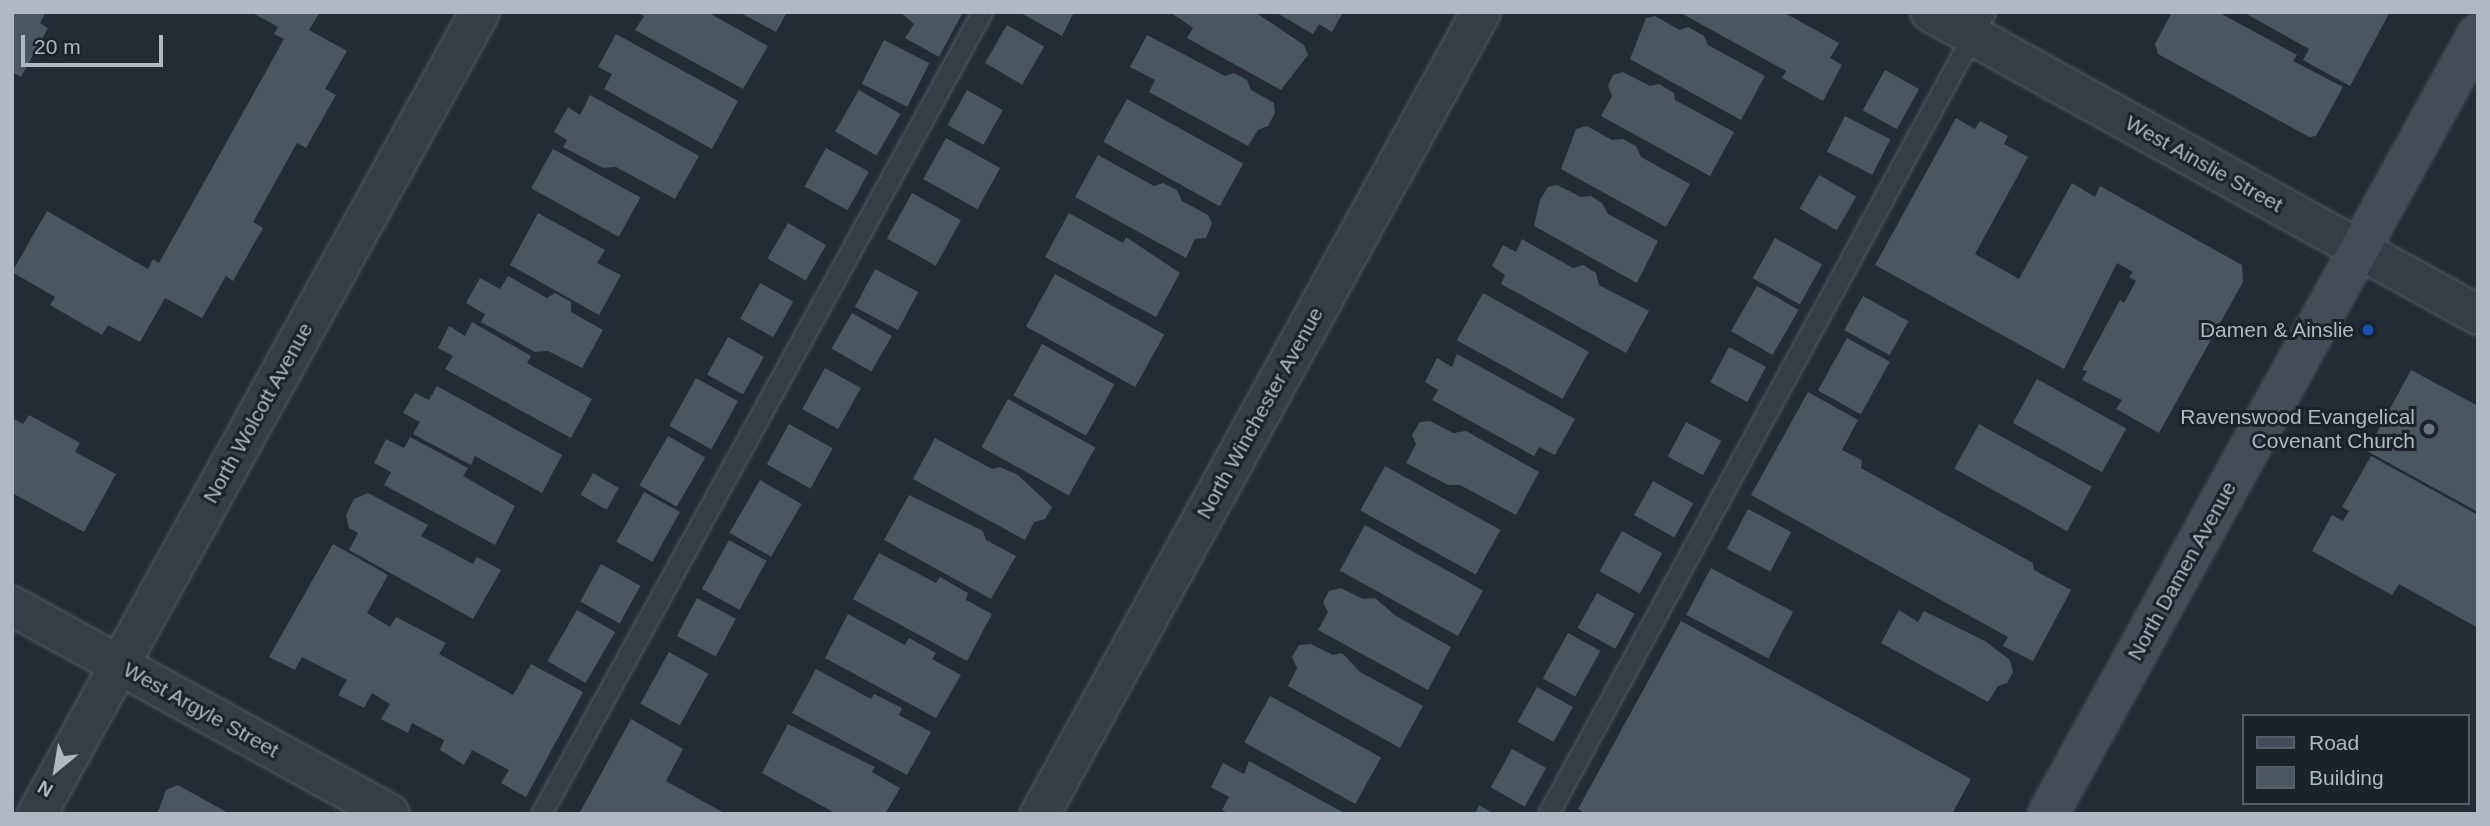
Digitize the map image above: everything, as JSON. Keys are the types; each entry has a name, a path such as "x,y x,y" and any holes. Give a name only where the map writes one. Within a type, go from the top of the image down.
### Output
{"main road":[{"name":"North Damen Avenue","path":"2048,814 2478,34"}],"street":[{"name":"North Wolcott Avenue","path":"37,814 480,12"},
{"name":"North Winchester Avenue","path":"1040,814 1481,12"},
{"name":"West Ainslie Street","path":"1930,12 1979,24 2359,250 2478,316"},
{"name":"West Argyle Street","path":"12,606 390,814"}],"lane":[{"path":"541,814 982,12"},
{"path":"1548,814 1979,24"}],"building":[{"path":"12,12 46,12 40,23 48,28 21,77 12,72"},
{"path":"251,12 320,12 309,30 347,51 325,89 336,95 306,148 297,143 253,222 263,228 233,281 226,276 202,318 165,298 140,342 108,325 102,335 50,305 55,297 12,272 47,211 148,269 153,259 159,263 284,39 274,34 278,27"},
{"path":"637,12 707,12 768,46 743,89 635,30 644,16"},
{"path":"739,12 787,12 776,32"},
{"path":"900,12 963,12 939,57 905,38 914,24"},
{"path":"1019,12 1074,12 1062,36"},
{"path":"1170,12 1258,14 1304,45 1308,55 1281,90 1187,38 1193,28"},
{"path":"1275,12 1343,12 1332,32 1319,24 1313,34"},
{"path":"1679,12 1783,12 1839,43 1830,58 1842,65 1823,101 1782,78 1786,71"},
{"path":"2172,12 2218,12 2297,55 2293,61 2343,87 2316,136 2309,137 2158,54 2155,44"},
{"path":"2243,12 2390,12 2350,86 2303,60 2309,49"},
{"path":"1655,16 1680,30 1688,27 1704,36 1708,45 1765,76 1741,120 1630,59 1646,18"},
{"path":"1007,25 1044,46 1022,85 985,63"},
{"path":"616,34 738,101 712,149 604,89 612,74 598,67"},
{"path":"1147,35 1225,76 1234,73 1247,80 1251,90 1274,103 1275,113 1268,126 1258,130 1248,146 1149,92 1155,80 1130,67"},
{"path":"884,40 929,63 907,107 862,84"},
{"path":"1885,70 1919,89 1897,129 1863,110"},
{"path":"1623,72 1650,86 1659,84 1674,93 1675,100 1734,132 1710,176 1601,116 1612,96 1608,86 1613,75"},
{"path":"859,90 901,114 877,156 835,132"},
{"path":"967,90 1003,110 983,145 948,125"},
{"path":"590,95 699,156 675,199 616,167 603,168 563,147 567,140 554,132 568,107 580,115"},
{"path":"1127,99 1243,163 1220,206 1103,142"},
{"path":"1845,116 1890,139 1872,175 1827,152"},
{"path":"1956,118 1975,129 1980,121 2008,136 2004,144 2028,157 1975,254 2019,279 2072,183 2095,197 2100,186 2242,265 2243,282 2159,433 2116,409 2122,400 2082,380 2087,371 2082,370 2120,300 2124,303 2136,281 2129,277 2133,272 2117,263 2064,369 1875,265"},
{"path":"1587,126 1612,140 1623,139 1636,146 1641,157 1690,184 1666,227 1561,169 1576,129"},
{"path":"946,138 1000,168 977,209 923,179"},
{"path":"826,148 869,172 848,210 805,186"},
{"path":"553,149 640,197 619,237 531,188"},
{"path":"1098,155 1154,186 1163,183 1177,190 1182,201 1208,215 1212,223 1206,238 1195,239 1186,258 1075,197"},
{"path":"1819,175 1856,197 1837,230 1800,209"},
{"path":"1557,185 1581,197 1591,196 1602,203 1608,214 1658,241 1637,283 1534,226 1540,200 1548,187"},
{"path":"912,193 961,220 936,266 887,238"},
{"path":"538,213 605,250 597,263 621,275 599,315 510,265"},
{"path":"1069,213 1123,243 1126,237 1180,273 1156,317 1045,257"},
{"path":"788,223 826,245 806,281 768,259"},
{"path":"1775,238 1822,264 1800,304 1753,278"},
{"path":"1522,239 1573,268 1583,265 1596,273 1599,285 1649,311 1626,353 1501,284 1505,275 1492,266 1503,245 1516,252"},
{"path":"875,269 918,292 898,330 855,307"},
{"path":"1055,274 1164,335 1135,387 1026,326"},
{"path":"508,276 547,298 555,293 571,302 571,312 603,330 582,368 548,351 535,352 481,322 485,314 466,303 480,278 500,289"},
{"path":"760,283 793,301 773,337 740,319"},
{"path":"1757,286 1799,310 1773,355 1731,331"},
{"path":"1483,293 1589,352 1563,399 1457,340"},
{"path":"1863,296 1908,321 1890,355 1844,330"},
{"path":"852,313 892,336 871,372 832,349"},
{"path":"472,322 531,356 527,363 592,399 571,438 445,369 453,356 438,348 449,326 465,336"},
{"path":"728,337 764,357 743,394 707,375"},
{"path":"1847,338 1890,362 1861,414 1818,390"},
{"path":"1042,344 1115,384 1086,436 1013,396"},
{"path":"1729,347 1766,367 1747,402 1710,382"},
{"path":"1457,354 1575,419 1555,455 1539,447 1534,456 1432,400 1438,390 1425,382 1437,358 1452,367"},
{"path":"825,368 861,388 838,429 802,409"},
{"name":"Ravenswood Evangelical Covenant Church","path":"2411,370 2478,406 2478,512 2367,451"},
{"path":"696,378 738,401 711,449 669,426"},
{"path":"2037,379 2126,428 2102,472 2013,423"},
{"path":"437,386 562,455 542,493 475,456 471,465 413,434 420,422 403,413 415,393 429,400"},
{"path":"1808,392 1858,420 1842,450 1862,460 1861,468 2033,563 2034,570 2071,590 2033,661 2003,646 2008,637 1751,495"},
{"path":"1008,399 1095,447 1069,496 981,447"},
{"path":"29,415 80,443 75,452 116,474 84,532 12,493 12,418 23,424"},
{"path":"1430,421 1453,433 1466,431 1539,472 1516,515 1460,485 1448,485 1406,463 1416,444 1412,435 1420,422"},
{"path":"1686,422 1721,441 1703,475 1668,456"},
{"path":"789,424 833,448 810,488 767,464"},
{"path":"1979,424 2092,487 2067,531 1954,469"},
{"path":"668,436 705,457 677,507 640,485"},
{"path":"410,437 468,468 463,476 515,506 495,545 384,485 391,472 374,463 386,439 404,448"},
{"path":"935,438 992,469 1000,467 1018,475 1052,507 1045,519 1034,522 1025,540 913,479"},
{"path":"2371,456 2478,515 2478,628 2399,584 2392,595 2312,551 2332,515 2343,521 2349,511 2342,507"},
{"path":"1385,466 1500,530 1476,575 1360,511"},
{"path":"593,473 619,488 606,510 580,495"},
{"path":"760,480 802,504 771,557 730,533"},
{"path":"1653,481 1693,503 1674,537 1634,515"},
{"path":"644,492 680,512 652,562 616,542"},
{"path":"368,493 428,525 421,536 473,564 477,557 501,570 473,619 349,550 358,533 349,528 346,515 354,499"},
{"path":"909,495 983,531 986,540 1016,556 991,599 884,540"},
{"path":"1748,509 1791,532 1770,572 1727,549"},
{"path":"1365,525 1483,590 1458,636 1340,570"},
{"path":"1622,531 1662,553 1640,594 1600,571"},
{"path":"729,540 767,561 739,610 702,589"},
{"path":"333,544 388,575 367,613 390,627 396,617 446,643 439,654 513,695 531,664 583,692 526,797 501,783 509,770 472,750 464,765 440,750 444,740 412,723 408,733 381,719 390,704 372,693 364,708 338,695 347,680 302,657 295,670 269,657"},
{"path":"879,553 936,583 940,577 968,593 966,600 992,614 967,661 853,599"},
{"path":"601,564 640,586 620,623 580,602"},
{"path":"1711,568 1793,612 1768,658 1686,615"},
{"path":"1341,588 1363,599 1375,598 1396,616 1451,647 1428,690 1318,630 1328,612 1323,602 1329,591"},
{"path":"1597,593 1635,614 1615,649 1578,628"},
{"path":"697,598 736,619 716,657 677,636"},
{"path":"577,610 615,632 586,683 548,661"},
{"path":"1899,610 1918,622 1924,611 1985,641 2010,660 2013,672 2007,683 1998,686 1988,702 1881,643"},
{"path":"848,614 905,645 909,638 936,653 932,659 961,675 936,718 825,658"},
{"path":"1681,621 1971,779 1952,814 1586,814 1578,809"},
{"path":"1568,633 1600,651 1575,696 1543,678"},
{"path":"1311,644 1333,655 1342,653 1360,672 1423,706 1400,748 1288,686 1297,668 1292,657 1299,645"},
{"path":"669,652 708,674 680,725 640,704"},
{"path":"816,669 871,699 874,694 902,708 899,715 931,732 907,775 792,713"},
{"path":"1537,687 1573,707 1553,742 1518,722"},
{"path":"1270,696 1381,758 1355,804 1244,742"},
{"path":"631,719 683,749 666,781 726,814 579,814"},
{"path":"788,724 875,767 872,772 900,788 885,814 837,814 762,773"},
{"path":"1512,749 1546,768 1525,806 1491,787"},
{"path":"1249,761 1346,814 1230,814 1222,810 1229,797 1211,787 1223,763 1244,774"},
{"path":"178,785 230,814 157,814 166,790"},
{"path":"1479,805 1494,814 1475,814"}],"place":[{"name":"Damen & Ainslie","path":"2368,330"},
{"name":"Ravenswood Evangelical Covenant Church","path":"2429,429"}]}
